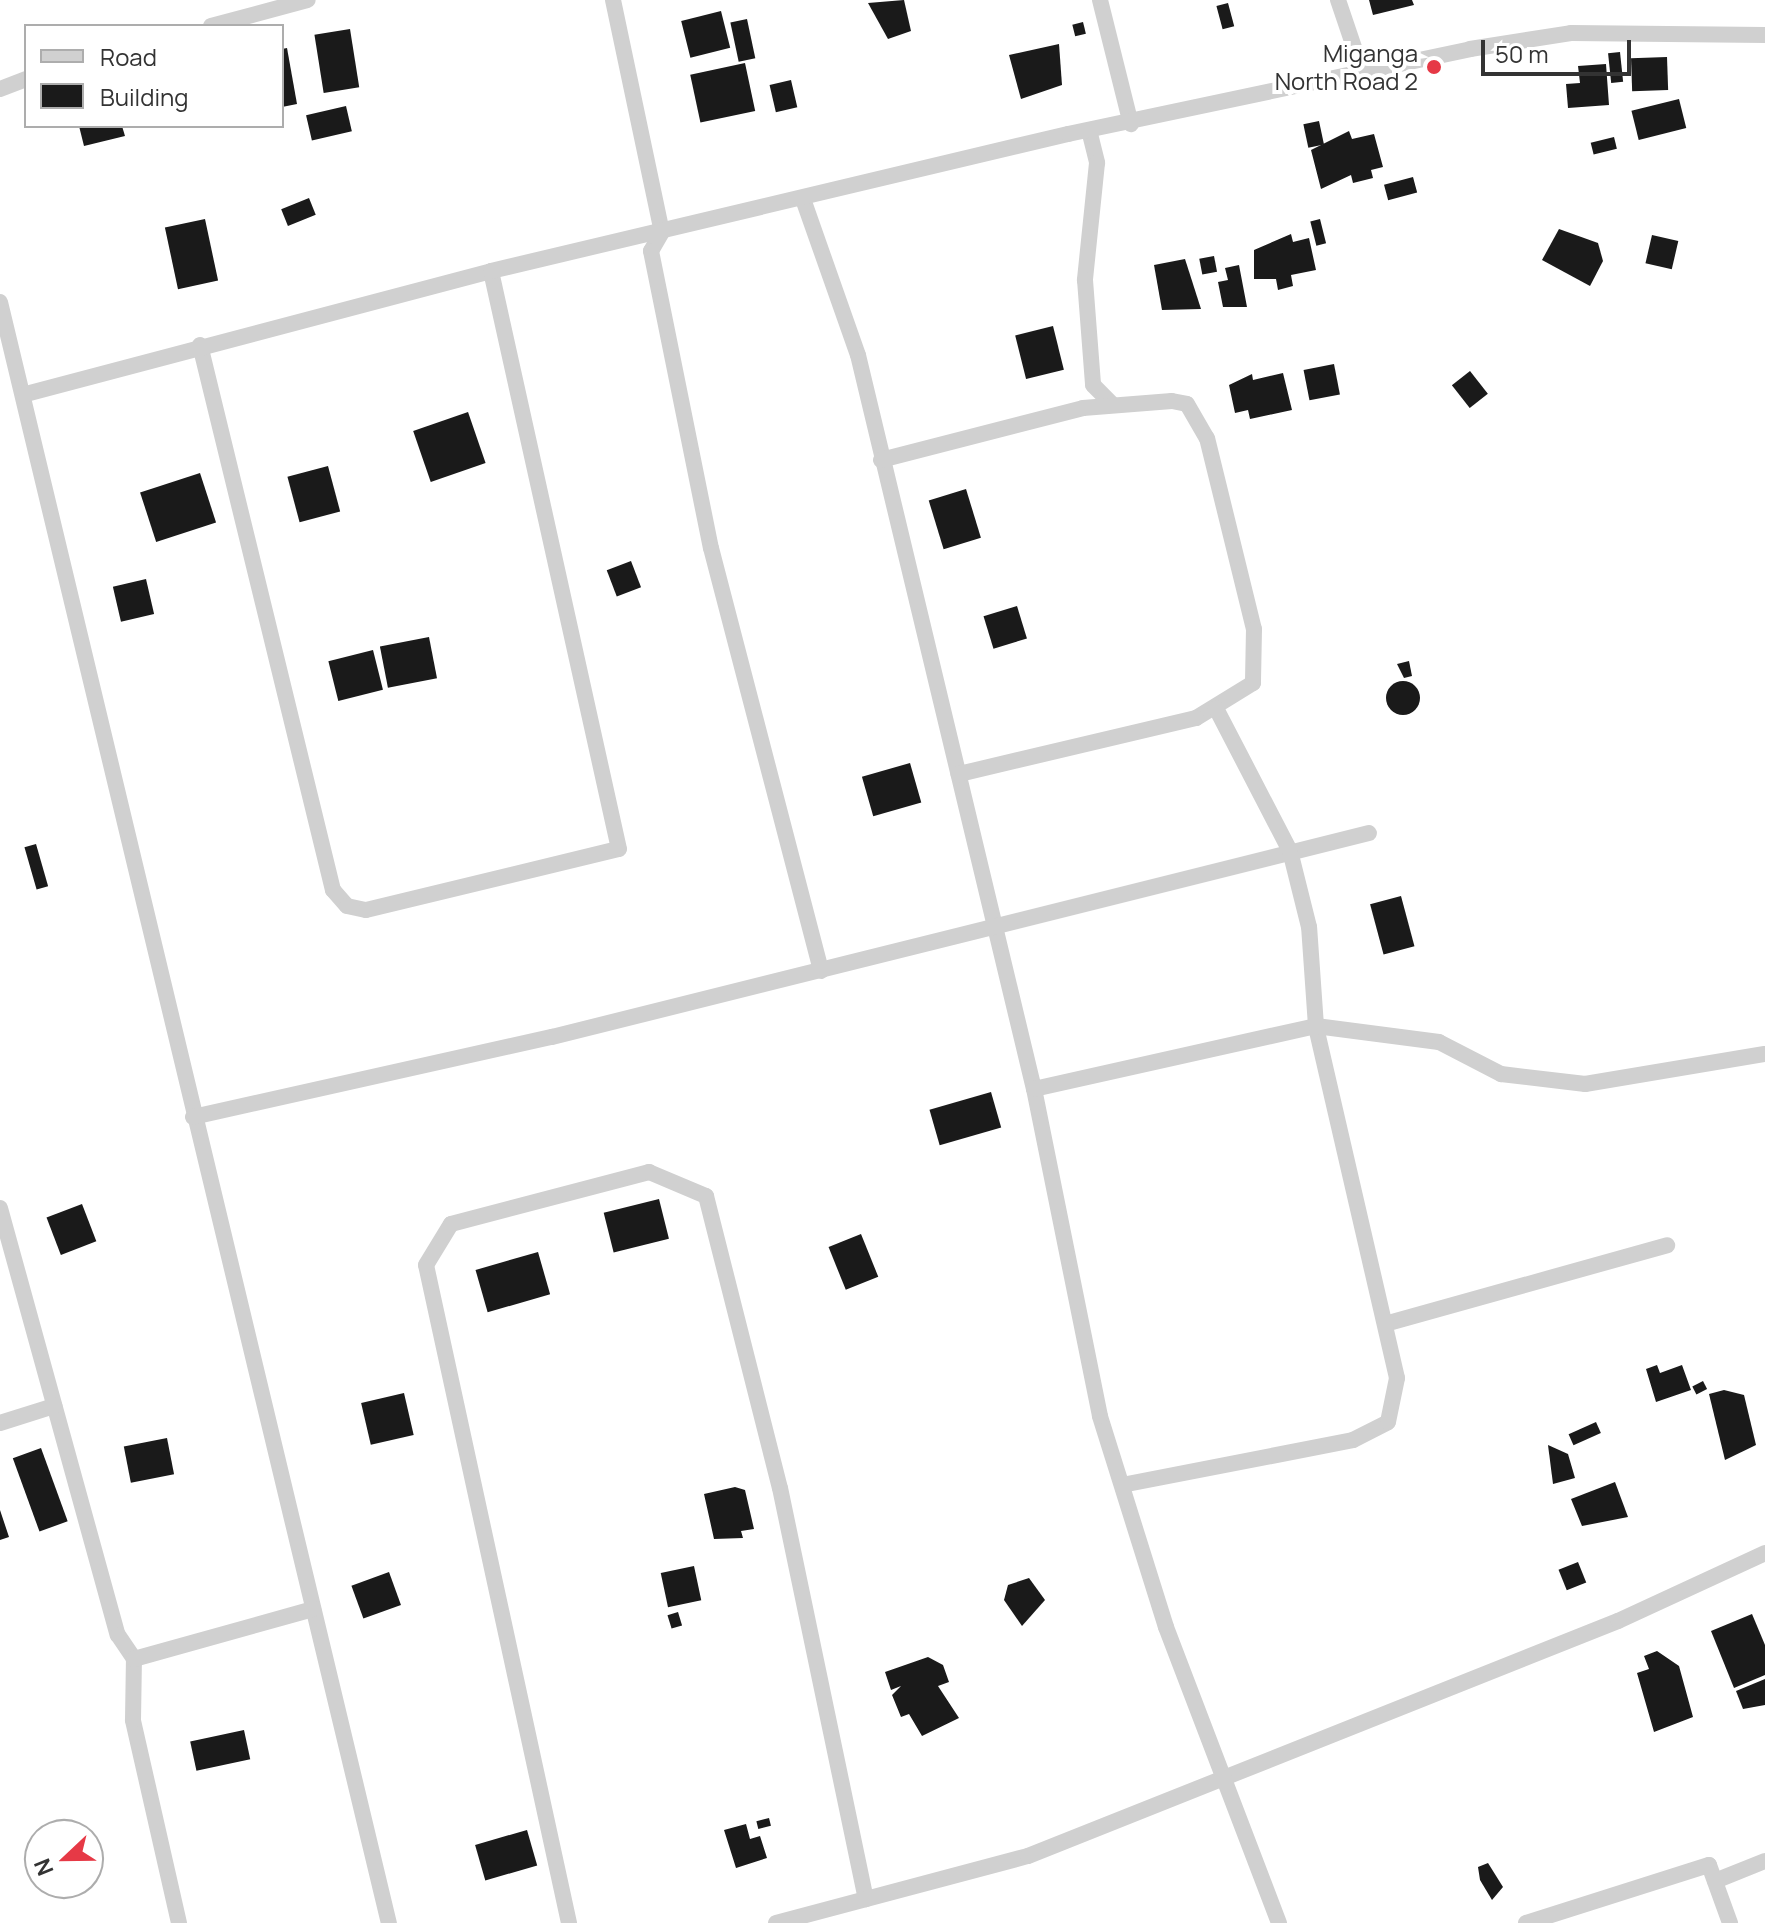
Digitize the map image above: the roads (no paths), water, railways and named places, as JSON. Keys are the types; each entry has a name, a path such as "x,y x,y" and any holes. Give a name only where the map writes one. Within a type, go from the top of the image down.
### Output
{"street":[{"path":"218,24 308,0"},
{"path":"613,0 662,232 651,251 711,548 821,971"},
{"path":"1100,0 1131,124"},
{"path":"1338,0 1362,71"},
{"path":"26,394 200,345 491,271 1089,130 1131,124 1362,71 1571,33 1765,35"},
{"path":"0,89 24,80"},
{"path":"1089,130 1097,163 1085,280 1093,385 1113,405"},
{"path":"803,199 858,355 881,460 998,928 1100,1416 1223,1778 1279,1923"},
{"path":"200,345 333,890 347,906 366,910 619,849 491,271"},
{"path":"0,302 26,394 193,1117 389,1923"},
{"path":"881,460 1113,405 1187,404 1207,438 1258,657 1253,683 1216,708 959,774"},
{"path":"1122,1485 1353,1440 1388,1422 1397,1378 1316,1026 1309,927 1290,851 1216,708"},
{"path":"193,1117 821,971 1369,833"},
{"path":"1034,1089 1316,1026 1439,1042 1501,1074 1585,1084 1765,1054"},
{"path":"569,1923 426,1265 451,1224 649,1172 706,1196 780,1488 866,1899"},
{"path":"0,1208 118,1635 134,1659 133,1720 179,1923"},
{"path":"1385,1324 1667,1245"},
{"path":"0,1423 54,1406"},
{"path":"785,1922 1028,1856 1618,1621 1765,1553"},
{"path":"134,1659 313,1609"},
{"path":"1715,1881 1765,1861"},
{"path":"1526,1923 1709,1865 1730,1923"}],"place":[{"name":"Miganga North Road 2","path":"1434,67"}]}
